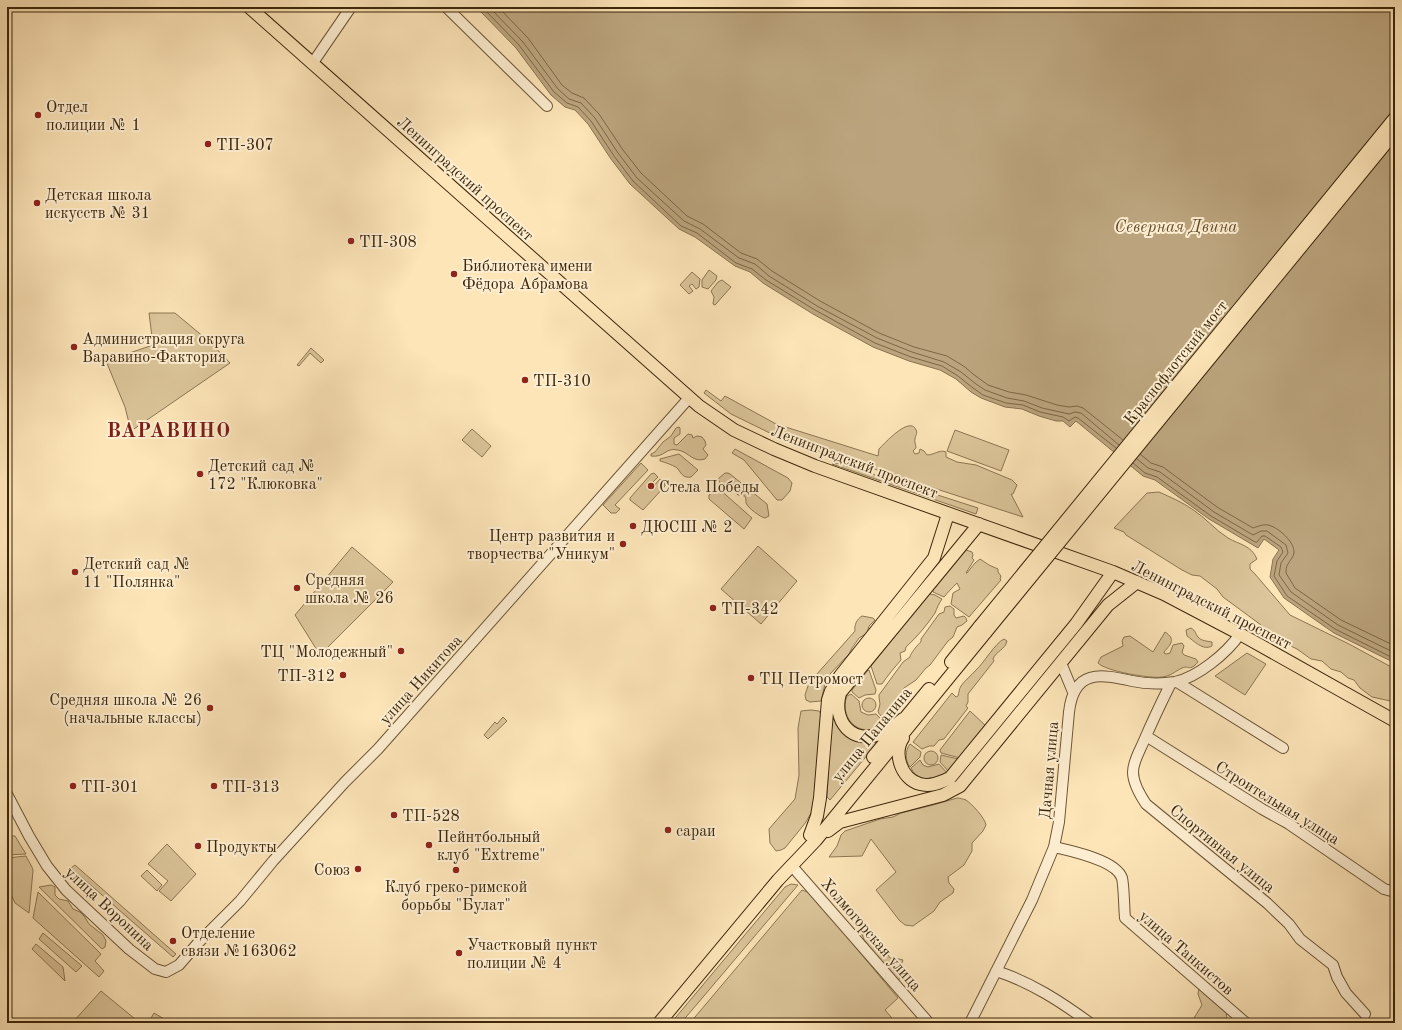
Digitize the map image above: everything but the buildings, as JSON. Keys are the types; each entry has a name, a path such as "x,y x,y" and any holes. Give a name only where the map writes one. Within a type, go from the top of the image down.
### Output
{"main road":[{"name":"Ленинградский проспект","path":"249,7 689,398 734,430 815,466 1113,572 1137,582 1170,597 1240,634 1395,721"},
{"name":"Краснофлотский мост","path":"983,629 1395,118"},
{"name":"Краснофлотский мост","path":"983,629 1395,132"},
{"path":"813,837 819,802 827,706 831,691 840,676 934,558 948,514"},
{"path":"907,722 874,736 859,735 854,733 844,727 839,716 838,703 840,693 979,524"},
{"path":"907,722 898,754 900,764 906,775 913,781 920,784 936,784 950,778 1076,624 1113,572"},
{"path":"813,837 840,822 943,795 960,786 1108,605 1137,582"},
{"name":"улица Папанина","path":"659,1023 791,865 983,629"}],"street":[{"path":"312,64 351,7"},
{"path":"446,7 547,106"},
{"name":"улица Никитова","path":"166,972 179,965 198,943 240,901 273,861 345,782 378,749 689,398"},
{"path":"1061,663 1073,692 1082,681 1091,677 1103,676 1147,683 1174,682 1190,677 1207,666 1228,648 1240,634"},
{"path":"1174,682 1283,748"},
{"name":"Спортивная улица","path":"1174,682 1146,736 1135,761 1133,773 1138,789 1146,804 1268,903 1289,924 1300,939 1333,965 1337,977 1346,993 1365,1014"},
{"name":"Дачная улица","path":"970,1023 1032,900 1054,847 1059,822 1068,712 1073,692"},
{"name":"Строительная улица","path":"1146,736 1262,809 1289,824 1384,889 1395,892"},
{"name":"улица Воронина","path":"7,794 28,836 47,866 66,890 129,949 155,969 166,972"},
{"name":"улица Танкистов","path":"1054,847 1090,856 1111,866 1122,877 1125,918 1246,1023"},
{"name":"Холмогорская улица","path":"791,865 929,1023"},
{"path":"996,971 1011,976 1036,988 1065,1005 1090,1023"}],"shaded area":[{"path":"709,270 717,276 716,280 708,289 702,287 702,280"},
{"path":"692,272 700,279 699,287 696,289 692,284 689,286 693,291 689,294 680,285"},
{"path":"722,280 731,287 715,305 713,304 714,297 711,291 718,282"},
{"path":"149,313 175,313 211,343 230,363 131,431 125,407 106,361 153,345"},
{"path":"311,348 324,360 321,363 310,353 299,366 297,365"},
{"path":"706,390 721,401 725,396 776,424 878,456 879,449 891,437 903,428 913,426 917,432 915,440 916,448 913,451 915,454 919,453 920,449 927,455 944,451 946,452 946,457 957,462 976,465 1012,480 1017,485 1013,494 1011,494 1023,517 782,439 731,414 704,393"},
{"path":"679,427 680,434 674,438 674,444 677,445 688,434 692,435 693,438 697,436 702,437 706,445 703,449 708,455 705,459 697,460 682,451 674,449 656,456 651,456 651,454 655,452 663,442 671,436 676,428"},
{"path":"472,429 491,446 482,457 462,440"},
{"path":"955,430 1009,450 1001,471 947,451"},
{"path":"735,449 788,478 792,483 790,491 782,500 777,500 744,460 732,453"},
{"path":"679,454 698,470 691,477 685,476 675,467 660,461 660,459"},
{"path":"641,463 648,470 615,505 620,509 616,513 611,513 603,505"},
{"path":"838,463 978,508 976,514 832,464"},
{"path":"654,473 658,477 649,486 652,488 660,479 664,482 665,486 643,510 630,500 630,498 651,474"},
{"path":"725,473 730,474 767,504 769,516 765,518 757,514 747,505 745,496 738,495 733,490 721,485 718,479"},
{"path":"714,487 718,488 752,518 744,529 709,499 709,495 713,492"},
{"path":"1159,492 1188,506 1223,535 1252,551 1257,559 1250,564 1250,569 1290,615 1395,669 1395,702 1372,697 1360,688 1354,680 1348,678 1341,672 1331,669 1322,661 1311,659 1297,649 1272,637 1261,625 1223,597 1217,589 1200,576 1192,575 1182,570 1126,535 1124,532 1114,528 1147,493"},
{"path":"758,546 797,581 761,624 721,589"},
{"path":"352,547 393,582 320,655 295,615"},
{"path":"966,550 972,552 972,558 974,560 966,573 980,559 998,569 1001,576 1001,580 969,617 951,604 953,593 960,589 957,583 944,597 933,592 933,590"},
{"path":"930,594 942,599 935,613 922,631 906,647 905,651 900,653 901,660 882,684 877,684 871,666"},
{"path":"950,606 954,609 954,615 956,618 964,616 967,621 957,627 953,637 948,641 930,665 916,680 904,688 894,706 886,716 882,717 878,712 880,704 879,695 903,662 910,657 939,614 944,612 945,607"},
{"path":"862,616 873,618 875,620 869,626 867,633 859,638 849,654 830,674 828,681 825,684 821,701 810,702 806,700 805,695 809,683 855,631 856,622"},
{"path":"1191,628 1198,637 1204,641 1212,642 1212,646 1202,646 1187,636 1186,630"},
{"path":"1165,632 1170,637 1171,642 1164,653 1170,653 1173,645 1182,643 1184,646 1182,652 1184,655 1196,659 1198,662 1195,665 1191,668 1182,668 1168,676 1156,677 1139,676 1109,669 1098,663 1101,657 1123,646 1122,641 1124,637 1130,636 1153,652"},
{"path":"1004,639 1007,641 1006,644 994,656 994,661 968,694 968,702 966,706 968,708 944,739 939,740 934,746 929,746 922,749 913,742 952,693 956,697 958,696 960,688 963,684"},
{"path":"1247,653 1266,664 1245,695 1215,676"},
{"path":"869,670 876,690 875,694 865,695 859,698 852,692 852,690"},
{"path":"851,694 859,701 861,712 868,715 876,714 883,721 883,723 868,730 860,729 854,725 849,720 845,705 847,696"},
{"path":"869,698 874,700 876,705 874,710 869,712 864,710 862,705 864,700"},
{"path":"832,704 836,719 879,741 830,800 827,797"},
{"path":"801,711 819,711 821,714 816,797 812,811 806,822 785,848 776,851 770,843 769,829 795,799 799,775 798,728"},
{"path":"970,711 986,726 960,758 941,753 940,750"},
{"path":"503,717 507,721 488,739 484,735 495,722 497,724"},
{"path":"910,744 921,752 920,757 910,767 906,756 907,749"},
{"path":"931,751 936,753 938,758 936,763 931,765 926,763 924,758 926,753"},
{"path":"941,755 958,759 948,771 940,762"},
{"path":"920,760 923,765 928,767 939,764 947,773 941,778 935,780 919,777 911,768"},
{"path":"957,798 966,800 972,805 981,815 986,825 983,831 972,843 972,851 964,865 948,877 949,883 954,889 953,893 940,902 934,911 913,926 905,925 899,920 876,890 896,872 871,839 862,856 829,857 837,846 841,835 845,831 880,819 893,817 901,813"},
{"path":"10,836 15,836 26,854 7,855 7,839"},
{"path":"167,844 196,874 171,901 159,891 168,881 148,864"},
{"path":"26,856 33,871 29,913 15,903 7,886 7,858"},
{"path":"75,865 176,954 173,957 71,868"},
{"path":"147,870 162,885 157,891 141,876"},
{"path":"791,884 798,885 681,1023 671,1023 785,887"},
{"path":"51,885 55,887 55,895 59,899 68,901 73,909 80,912 89,924 103,935 106,941 105,947 102,949 39,887"},
{"path":"802,890 810,893 898,998 885,1010 892,1018 890,1023 690,1023"},
{"path":"38,892 101,954 95,961 104,971 99,977 33,918"},
{"path":"860,929 876,934 880,944 890,958 903,960 900,968 903,974 902,978 897,980 887,973 878,957 864,940"},
{"path":"43,933 82,966 76,972 39,939"},
{"path":"36,944 63,967 65,981 32,949"},
{"path":"1199,988 1226,1011 1227,1019 1224,1023 1191,1023 1202,1005 1198,994"},
{"path":"101,991 140,1023 72,1023"},
{"path":"154,1013 171,1023 142,1023 150,1020"}],"water":[{"name":"Северная Двина","path":"472,7 1395,7 1395,663 1334,633 1284,598 1270,577 1273,559 1279,550 1264,539 1258,548 1209,519 1155,480 1143,476 1076,421 1070,427 1063,421 1056,421 1022,409 1005,407 981,398 971,392 956,379 940,370 909,361 873,347 813,314 763,283 750,272 735,266 695,237 679,229 630,184 611,159 588,124 575,110 565,107 551,95 516,48 481,12"}],"place":[{"name":"Отдел полиции № 1","path":"38,115"},
{"name":"ТП-307","path":"208,144"},
{"name":"Детская школа искусств № 31","path":"37,203"},
{"name":"ТП-308","path":"351,241"},
{"name":"Библиотека имени Фёдора Абрамова","path":"454,274"},
{"name":"Администрация округа Варавино-Фактория","path":"74,347"},
{"name":"ТП-310","path":"525,380"},
{"name":"Детский сад № 172 \"Клюковка\"","path":"200,474"},
{"name":"Стела Победы","path":"651,486"},
{"name":"ДЮСШ № 2","path":"633,526"},
{"name":"Центр развития и творчества \"Уникум\"","path":"623,544"},
{"name":"Детский сад № 11 \"Полянка\"","path":"75,572"},
{"name":"Средняя школа № 26","path":"297,588"},
{"name":"ТП-342","path":"713,608"},
{"name":"ТЦ \"Молодежный\"","path":"401,651"},
{"name":"ТП-312","path":"343,675"},
{"name":"ТЦ Петромост","path":"751,678"},
{"name":"Средняя школа № 26 (начальные классы)","path":"210,708"},
{"name":"ТП-301","path":"73,786"},
{"name":"ТП-313","path":"214,786"},
{"name":"ТП-528","path":"394,815"},
{"name":"сараи","path":"668,830"},
{"name":"Пейнтбольный клуб \"Extreme\"","path":"429,845"},
{"name":"Продукты","path":"198,846"},
{"name":"Союз","path":"358,869"},
{"name":"Клуб греко-римской борьбы \"Булат\"","path":"456,870"},
{"name":"Отделение связи №163062","path":"173,941"},
{"name":"Участковый пункт полиции № 4","path":"459,953"}],"district":[{"name":"ВАРАВИНО","path":"169,430"}]}
